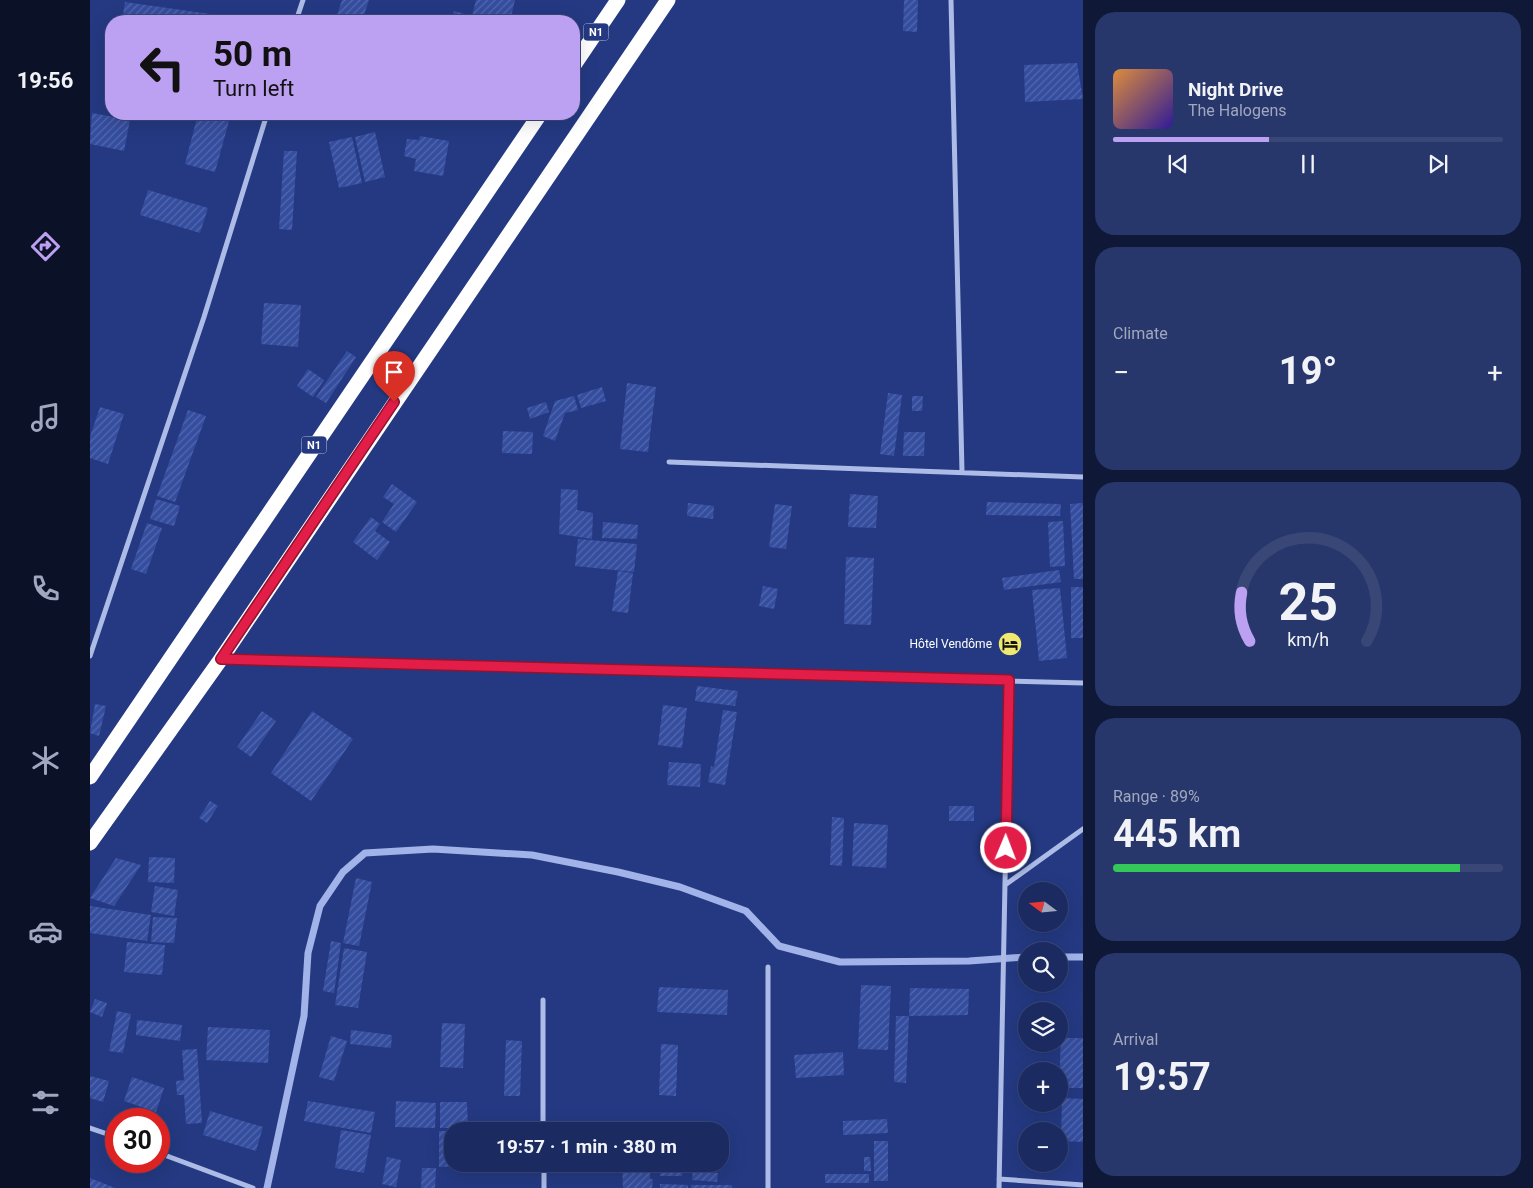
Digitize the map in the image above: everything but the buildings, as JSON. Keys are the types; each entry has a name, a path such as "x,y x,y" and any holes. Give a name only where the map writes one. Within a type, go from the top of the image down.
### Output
{"highway":[{"name":"N1","path":"580,55 618,0"},
{"path":"90,843 221,659 668,0"},
{"name":"N1","path":"90,777 536,120"}],"street":[{"path":"298,15 303,0"},
{"path":"951,0 962,472"},
{"path":"90,656 204,317 265,120"},
{"path":"669,462 1083,477"},
{"path":"221,659 1083,683"},
{"path":"1000,1188 1009,680"},
{"path":"1006,885 1083,829"},
{"path":"768,967 768,1188"},
{"path":"543,1000 543,1122"},
{"path":"90,1128 105,1133"},
{"path":"170,1157 253,1188"},
{"path":"544,1172 544,1188"},
{"path":"999,1179 1083,1184"}],"waterway":[{"path":"267,1188 304,1016 308,953 320,906 343,872 365,853 433,849 532,855 618,872 680,887 746,911 779,946 840,962 969,961 1018,958"},
{"path":"1068,957 1083,957"}],"place":[{"name":"Hôtel Vendôme","path":"1010,644"}],"route":[{"path":"394,402 221,659 1009,680 1006,848"}]}
